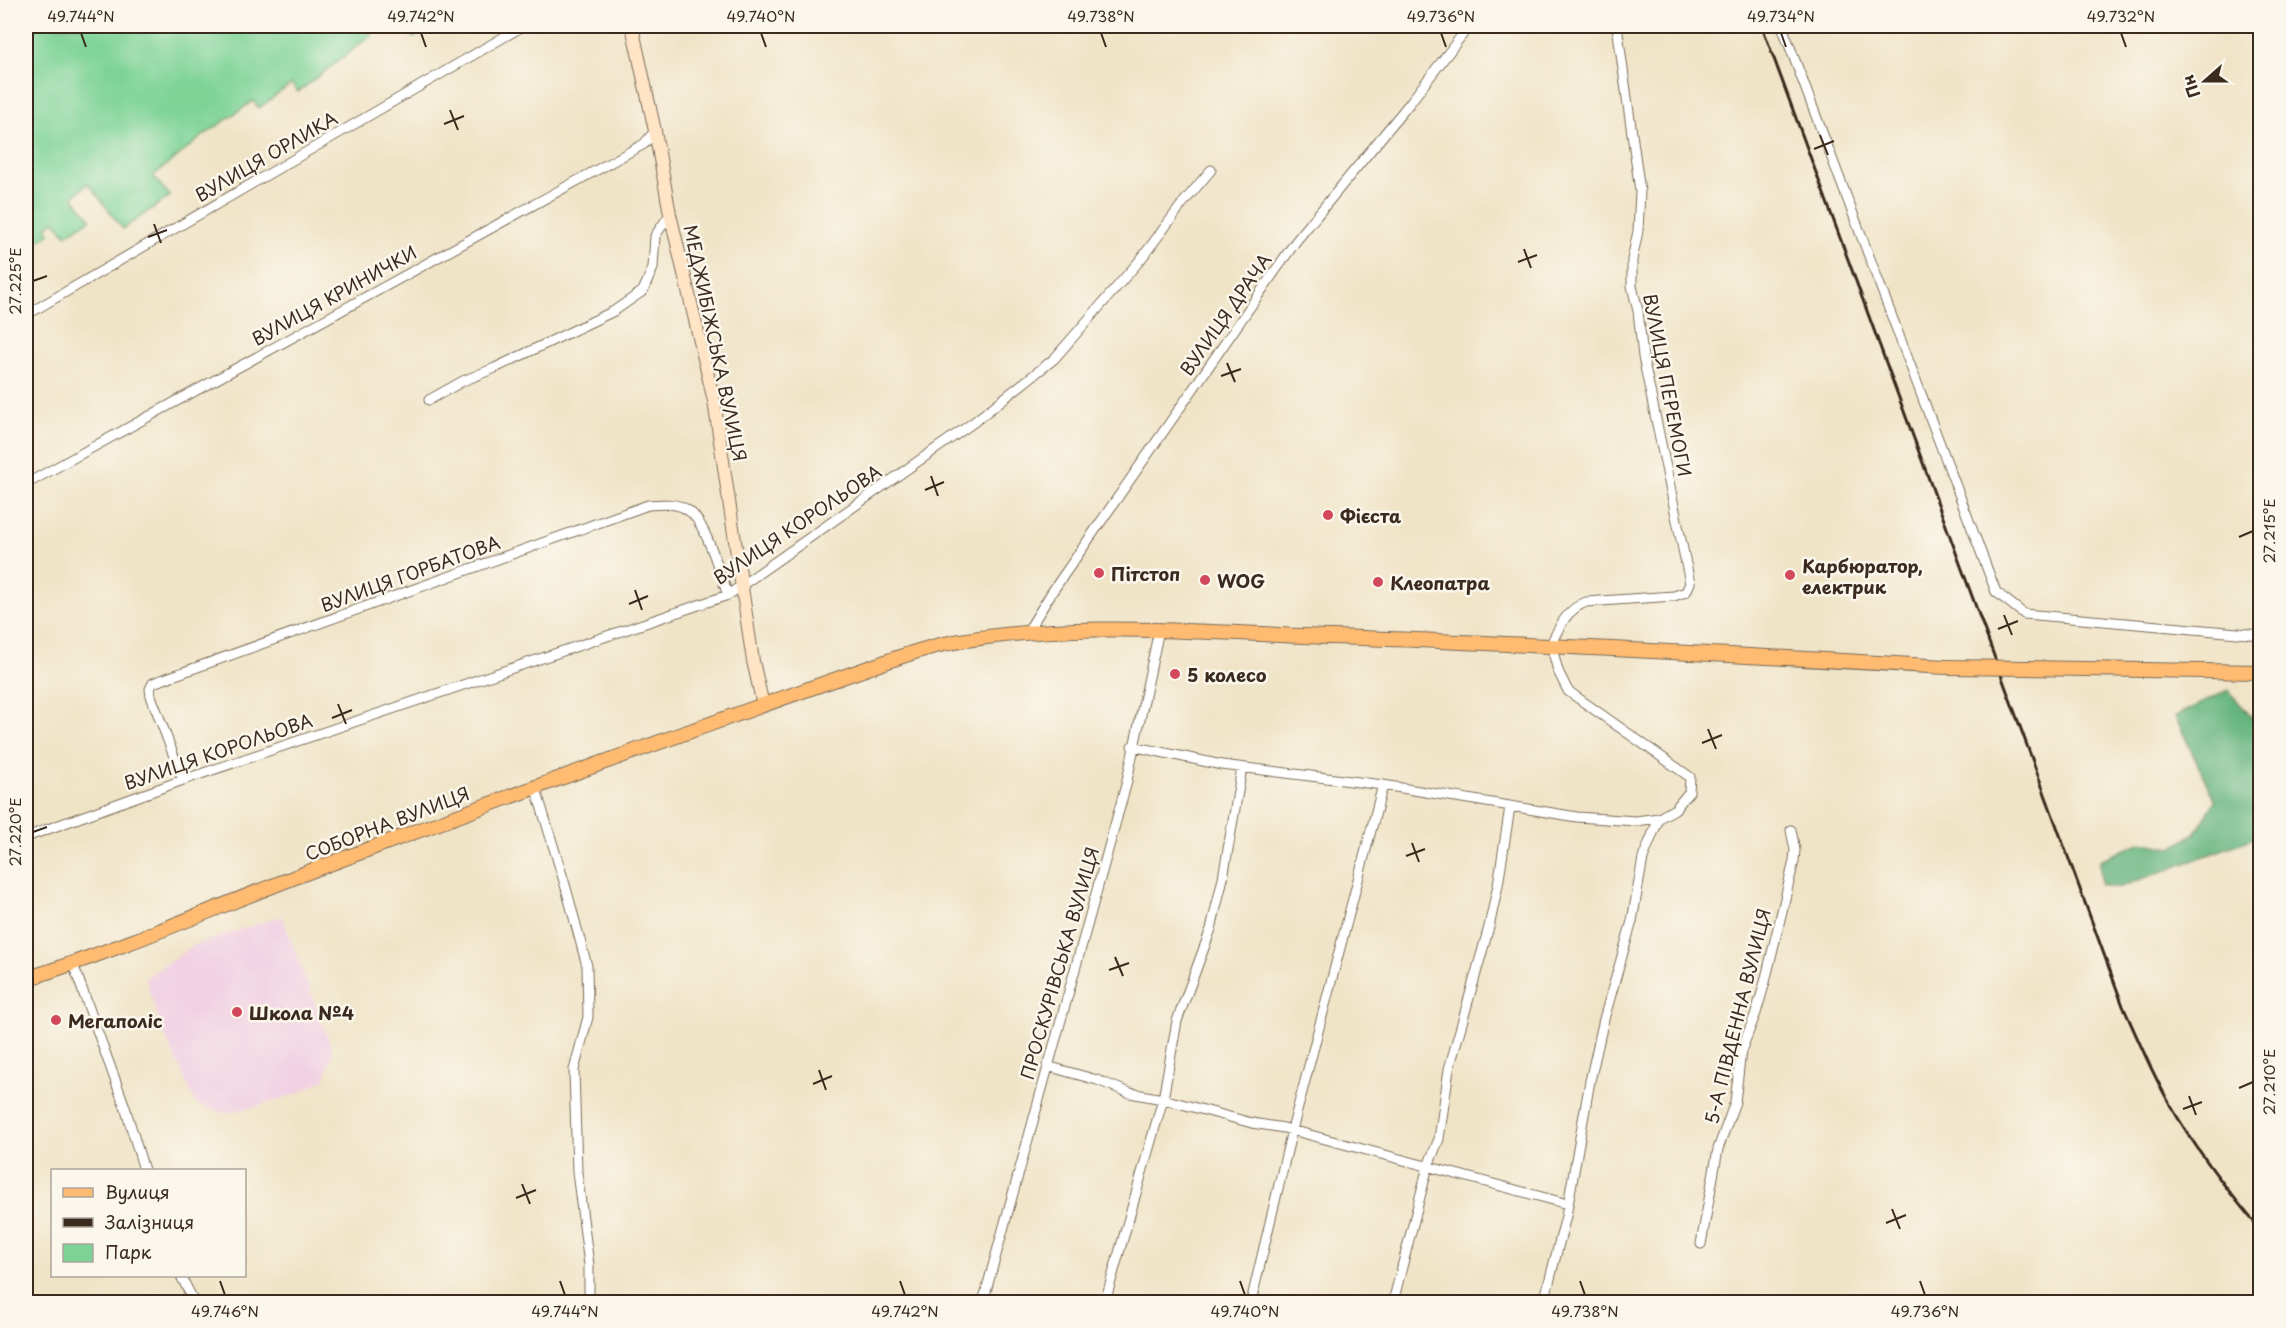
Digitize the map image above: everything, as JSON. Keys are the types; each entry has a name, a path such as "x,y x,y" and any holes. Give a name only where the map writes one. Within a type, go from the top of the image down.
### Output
{"main road":[{"name":"МЕДЖИБІЖСЬКА ВУЛИЦЯ","path":"632,26 655,130 670,214 714,401 753,661 763,705"},
{"name":"СОБОРНА ВУЛИЦЯ","path":"26,979 188,921 321,867 535,786 888,661 942,645 1026,634 1090,629 1159,630 1551,644 1946,667 2260,672"}],"street":[{"name":"ВУЛИЦЯ ОРЛИКА","path":"26,315 523,26"},
{"name":"ВУЛИЦЯ ДРАЧА","path":"1026,634 1052,592 1296,241 1409,104 1469,26"},
{"name":"ВУЛИЦЯ ПЕРЕМОГИ","path":"1551,644 1566,615 1574,607 1586,602 1674,596 1686,592 1690,583 1643,357 1638,311 1632,286 1632,260 1638,231 1640,191 1617,26"},
{"path":"1782,26 1996,592 2024,614 2260,635"},
{"name":"ВУЛИЦЯ КРИНИЧКИ","path":"26,484 644,144 655,130"},
{"name":"ВУЛИЦЯ КОРОЛЬОВА","path":"26,837 183,780 728,595 974,422 1054,359 1142,259 1183,203 1211,170"},
{"path":"429,400 463,381 614,311 643,291 653,268 655,236 670,214"},
{"name":"ВУЛИЦЯ ГОРБАТОВА","path":"183,780 151,696 150,689 153,683 648,505 670,503 688,510 701,525 728,595"},
{"name":"ПРОСКУРІВСЬКА ВУЛИЦЯ","path":"983,1302 1126,784 1132,746 1159,630"},
{"path":"1132,746 1222,765 1383,785 1577,817 1636,821 1659,818 1675,809 1689,792 1690,777 1568,691 1558,671 1551,644"},
{"path":"1106,1302 1163,1099 1177,1021 1211,929 1223,878 1242,768"},
{"path":"1251,1302 1292,1130 1383,785"},
{"path":"535,786 587,966 588,1017 574,1070 577,1172 588,1265 589,1302"},
{"path":"1393,1302 1428,1166 1439,1138 1449,1069 1488,927 1510,807"},
{"path":"1544,1302 1568,1204 1590,1081 1604,1020 1632,921 1643,858 1659,818"},
{"name":"5-А ПІВДЕННА ВУЛИЦЯ","path":"1701,1244 1718,1149 1736,1102 1741,1051 1765,982 1794,861 1791,830"},
{"path":"73,964 144,1169"},
{"path":"1047,1066 1097,1080 1130,1093 1163,1099 1252,1123 1292,1130 1568,1204"},
{"path":"182,1277 194,1302"}],"shaded area":[{"name":"Школа №4","path":"282,916 333,1052 324,1080 296,1094 255,1107 224,1113 196,1104 161,1027 145,978 194,945"}],"green space":[{"path":"26,26 367,26 365,27 372,35 298,92 291,84 259,108 253,101 203,136 153,176 170,196 123,229 88,183 73,197 91,219 66,235 55,221 46,227 50,233 26,251"},
{"path":"401,26 425,26 414,38"},
{"path":"2228,690 2260,727 2260,836 2117,888 2101,885 2100,860 2141,842 2172,848 2197,832 2215,801 2175,716"}],"railway":[{"path":"1762,26 2123,1006 2155,1077 2178,1118 2217,1175 2260,1229"}],"place":[{"name":"Фієста","path":"1328,515"},
{"name":"Пітстоп","path":"1099,573"},
{"name":"Карбюратор, електрик","path":"1790,575"},
{"name":"WOG","path":"1205,580"},
{"name":"Клеопатра","path":"1378,582"},
{"name":"5 колесо","path":"1175,674"},
{"name":"Школа №4","path":"237,1012"},
{"name":"Мегаполіс","path":"56,1020"}]}
